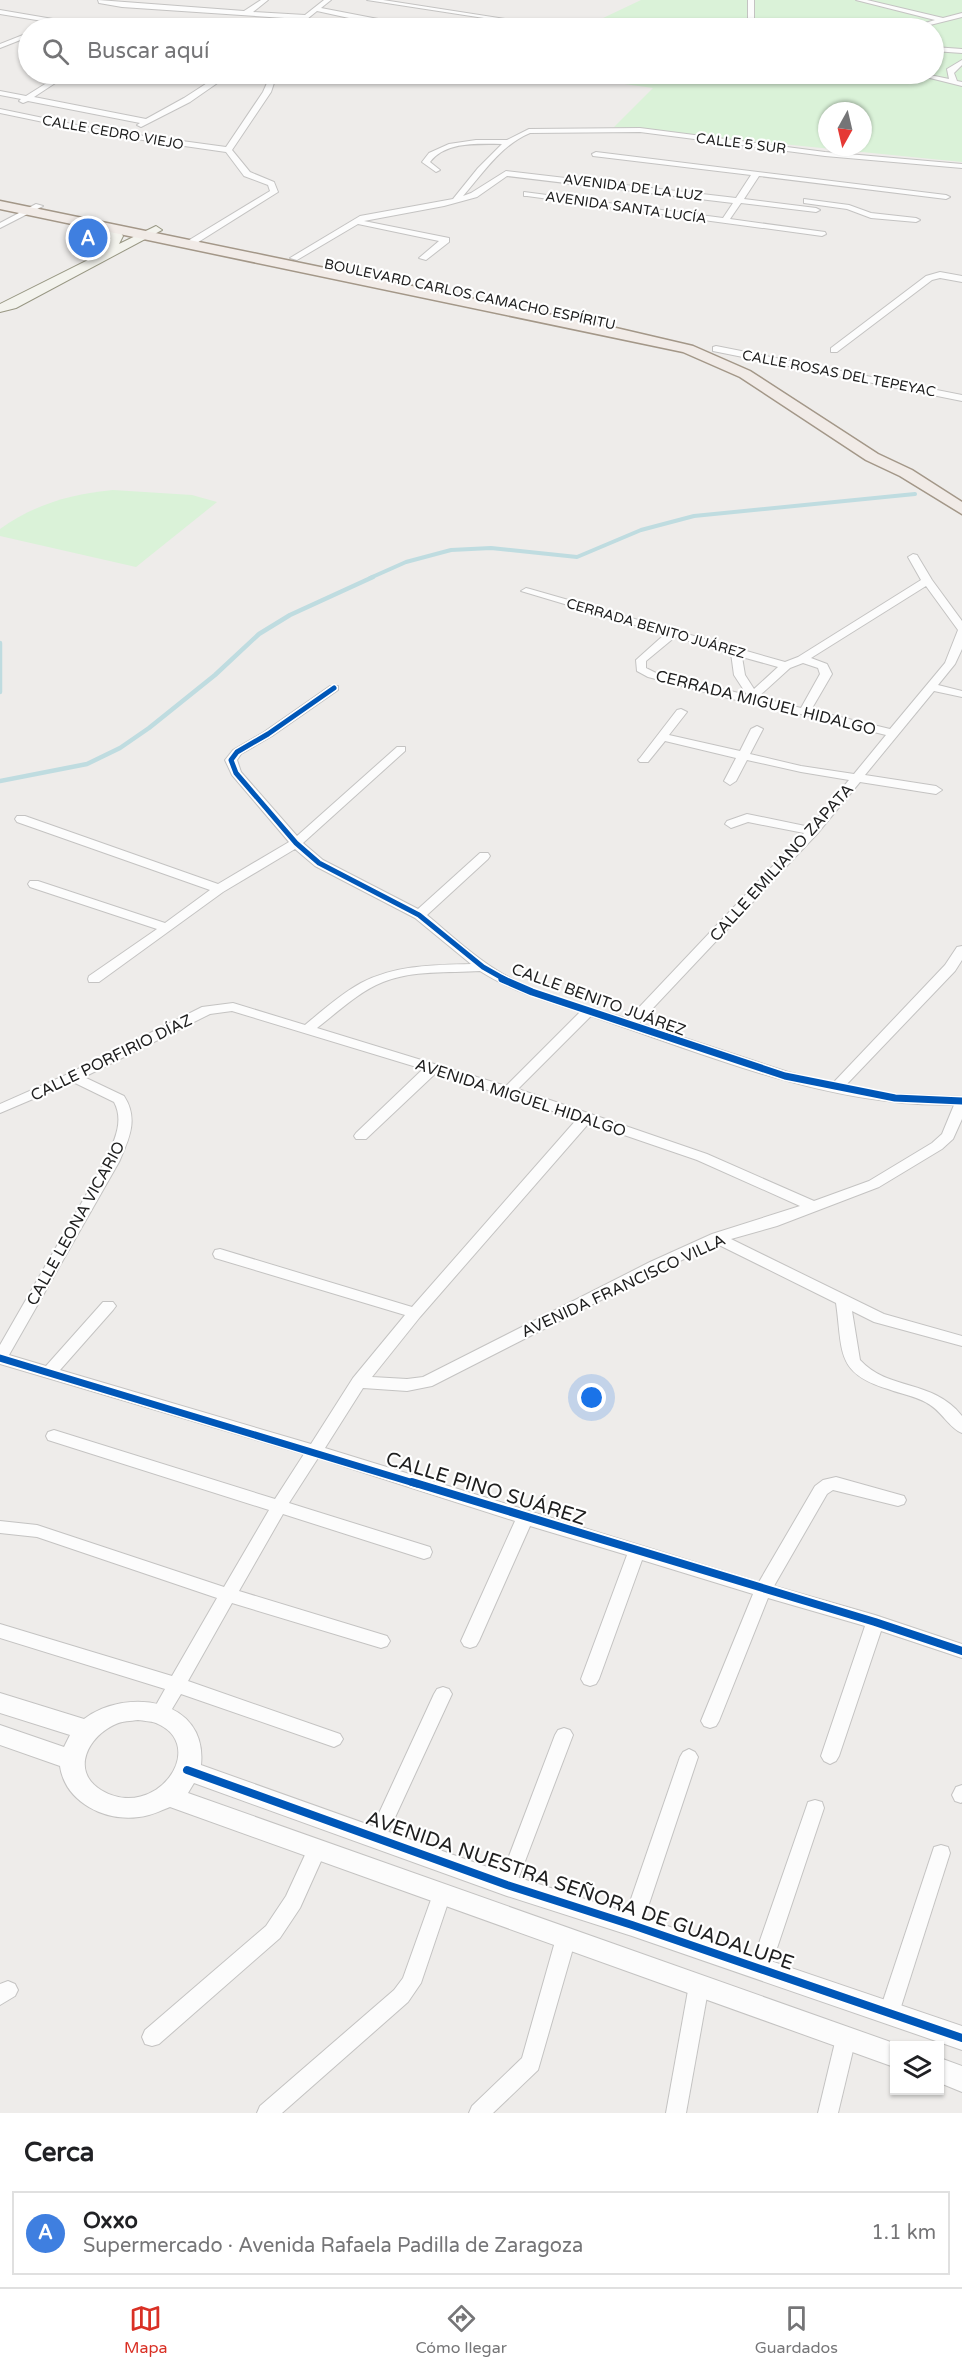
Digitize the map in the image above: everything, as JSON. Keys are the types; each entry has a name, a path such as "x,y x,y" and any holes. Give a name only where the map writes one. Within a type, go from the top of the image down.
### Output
{"main road":[{"name":"BOULEVARD CARLOS CAMACHO ESPÍRITU","path":"0,198 91,225 152,233"},
{"name":"BOULEVARD CARLOS CAMACHO ESPÍRITU","path":"0,205 34,209 194,241 294,258 681,338 716,349 766,373 888,453 906,473"},
{"path":"91,225 117,236 118,240"},
{"path":"0,308 152,233"},
{"path":"0,308 4,302 118,240 133,243"},
{"name":"BOULEVARD CARLOS CAMACHO ESPÍRITU","path":"194,241 688,349 745,374 873,457 906,473 962,509"}],"street":[{"path":"246,13 265,0"},
{"path":"101,1 163,4 189,9 304,17 328,0"},
{"path":"370,0 444,11 473,18"},
{"path":"751,0 751,18"},
{"path":"859,0 935,18"},
{"path":"895,9 909,0"},
{"path":"189,9 196,1"},
{"path":"315,9 359,18"},
{"path":"435,18 444,11"},
{"path":"0,12 35,18"},
{"path":"944,20 962,15"},
{"path":"0,36 18,39"},
{"path":"0,46 18,39"},
{"path":"944,50 962,51"},
{"path":"958,83 950,73 951,69 962,62"},
{"path":"1,112 50,84"},
{"path":"120,135 147,122 210,84"},
{"path":"194,241 274,192 271,184 247,174 228,150 270,84"},
{"path":"0,93 147,122"},
{"name":"CALLE CEDRO VIEJO","path":"1,112 120,135 228,150"},
{"name":"CALLE 5 SUR","path":"508,142 520,133 529,131 640,130 825,154 962,166"},
{"path":"436,170 426,162 433,153 474,141 508,142"},
{"path":"457,198 508,142"},
{"path":"596,154 757,173 855,196"},
{"name":"AVENIDA DE LA LUZ","path":"294,258 356,221 375,215 436,206 478,192 501,174 514,173 816,210"},
{"path":"725,221 757,173"},
{"name":"AVENIDA SANTA LUCÍA","path":"527,194 822,234"},
{"path":"772,196 931,194 946,196"},
{"path":"855,196 861,213 916,220"},
{"path":"0,226 34,209"},
{"path":"356,221 446,240 423,258"},
{"path":"834,350 929,278 940,275 962,279"},
{"name":"CALLE ROSAS DEL TEPEYAC","path":"716,349 962,398"},
{"path":"913,557 927,581 962,629"},
{"path":"736,652 737,671 750,697 786,666 802,659 927,581"},
{"name":"CERRADA BENITO JUÁREZ","path":"526,591 786,666"},
{"name":"CALLE EMILIANO ZAPATA","path":"630,1025 813,831 950,664 959,644 962,629"},
{"name":"CERRADA MIGUEL HIDALGO","path":"673,633 641,660 641,669 652,675 892,733"},
{"path":"802,659 823,666 826,674 804,712"},
{"path":"932,687 962,694"},
{"name":"CALLE BENITO JUÁREZ","path":"334,688 268,734 237,752 231,760 236,773 296,843 319,863 419,915 483,967 500,978 532,992 760,1070 836,1088 895,1098 962,1102"},
{"path":"644,760 681,712"},
{"path":"730,780 758,729"},
{"path":"662,737 801,769 936,790"},
{"path":"94,978 219,889 296,843 401,749"},
{"path":"21,819 219,889"},
{"path":"731,824 740,819 756,819 813,831"},
{"path":"419,915 484,856"},
{"path":"34,884 167,928"},
{"path":"836,1088 950,968 962,950"},
{"path":"307,1030 354,993 390,976 415,971 483,967"},
{"name":"AVENIDA MIGUEL HIDALGO","path":"224,1006 242,1009 509,1091 702,1157 812,1206"},
{"name":"CALLE PORFIRIO DÍAZ","path":"0,1109 73,1077 207,1010 224,1006"},
{"path":"509,1091 588,1012"},
{"path":"361,1137 433,1068"},
{"name":"CALLE LEONA VICARIO","path":"0,1358 112,1162 126,1129 124,1105 119,1098 73,1077"},
{"name":"AVENIDA FRANCISCO VILLA","path":"359,1382 407,1385 426,1382 645,1271 717,1238 772,1222 874,1184 937,1146 948,1136 962,1102"},
{"path":"160,1714 279,1506 359,1382 415,1313 585,1118"},
{"path":"717,1238 879,1318 962,1341"},
{"path":"220,1254 415,1313"},
{"path":"843,1302 853,1362 857,1369 874,1378 940,1403 962,1427"},
{"path":"49,1373 108,1306"},
{"name":"CALLE PINO SUÁREZ","path":"0,1358 314,1451 525,1518 875,1622 962,1651"},
{"path":"54,1436 424,1552"},
{"path":"710,1720 763,1590 825,1487 836,1483 898,1500"},
{"path":"470,1641 525,1518"},
{"path":"0,1527 37,1531 228,1596 381,1641"},
{"path":"590,1679 637,1551"},
{"path":"830,1756 875,1622"},
{"path":"0,1631 177,1685 334,1739"},
{"path":"376,1838 443,1694"},
{"path":"0,1703 87,1730"},
{"path":"138,1710 160,1714 179,1726 190,1744 187,1770 182,1782 168,1796 147,1806 135,1808 123,1809 101,1804 84,1792 74,1775 70,1759 87,1730 114,1714 138,1710"},
{"path":"0,1735 70,1759"},
{"path":"507,1885 564,1735"},
{"path":"633,1925 689,1757"},
{"name":"AVENIDA NUESTRA SEÑORA DE GUADALUPE","path":"187,1770 507,1885 633,1925 962,2038"},
{"path":"168,1796 890,2054"},
{"path":"760,1969 815,1808"},
{"path":"152,2037 273,1932 293,1902 317,1850"},
{"path":"889,2013 940,1853"},
{"path":"267,2113 401,1996 411,1983 442,1894"},
{"path":"479,2113 531,2062 566,1938"},
{"path":"676,2113 699,1985"},
{"path":"828,2113 846,2038"},
{"path":"944,2073 962,2079"}],"green space":[{"path":"641,0 962,0 962,162 872,153 872,102 818,102 818,148 614,127 653,88 624,84 944,84 944,18 603,18"},
{"path":"113,490 192,495 217,502 136,567 0,536 0,529 40,507 83,494"}],"waterway":[{"path":"370,578 406,562 451,550 491,548 577,557 641,530 694,516 915,494"},
{"path":"0,781 87,764 120,748 149,728 215,675 259,634 290,615 373,577"},
{"path":"0,643 0,692"}],"cycle path":[{"path":"334,688 268,734 237,752 231,760 236,773 296,843 319,863 419,915 483,967 500,978 532,992 785,1076 895,1098 962,1101"},
{"path":"0,1358 314,1451 525,1518 875,1622 962,1651"},
{"path":"187,1770 507,1885 632,1925 962,2038"}],"place":[{"name":"Oxxo","path":"88,238"}]}
